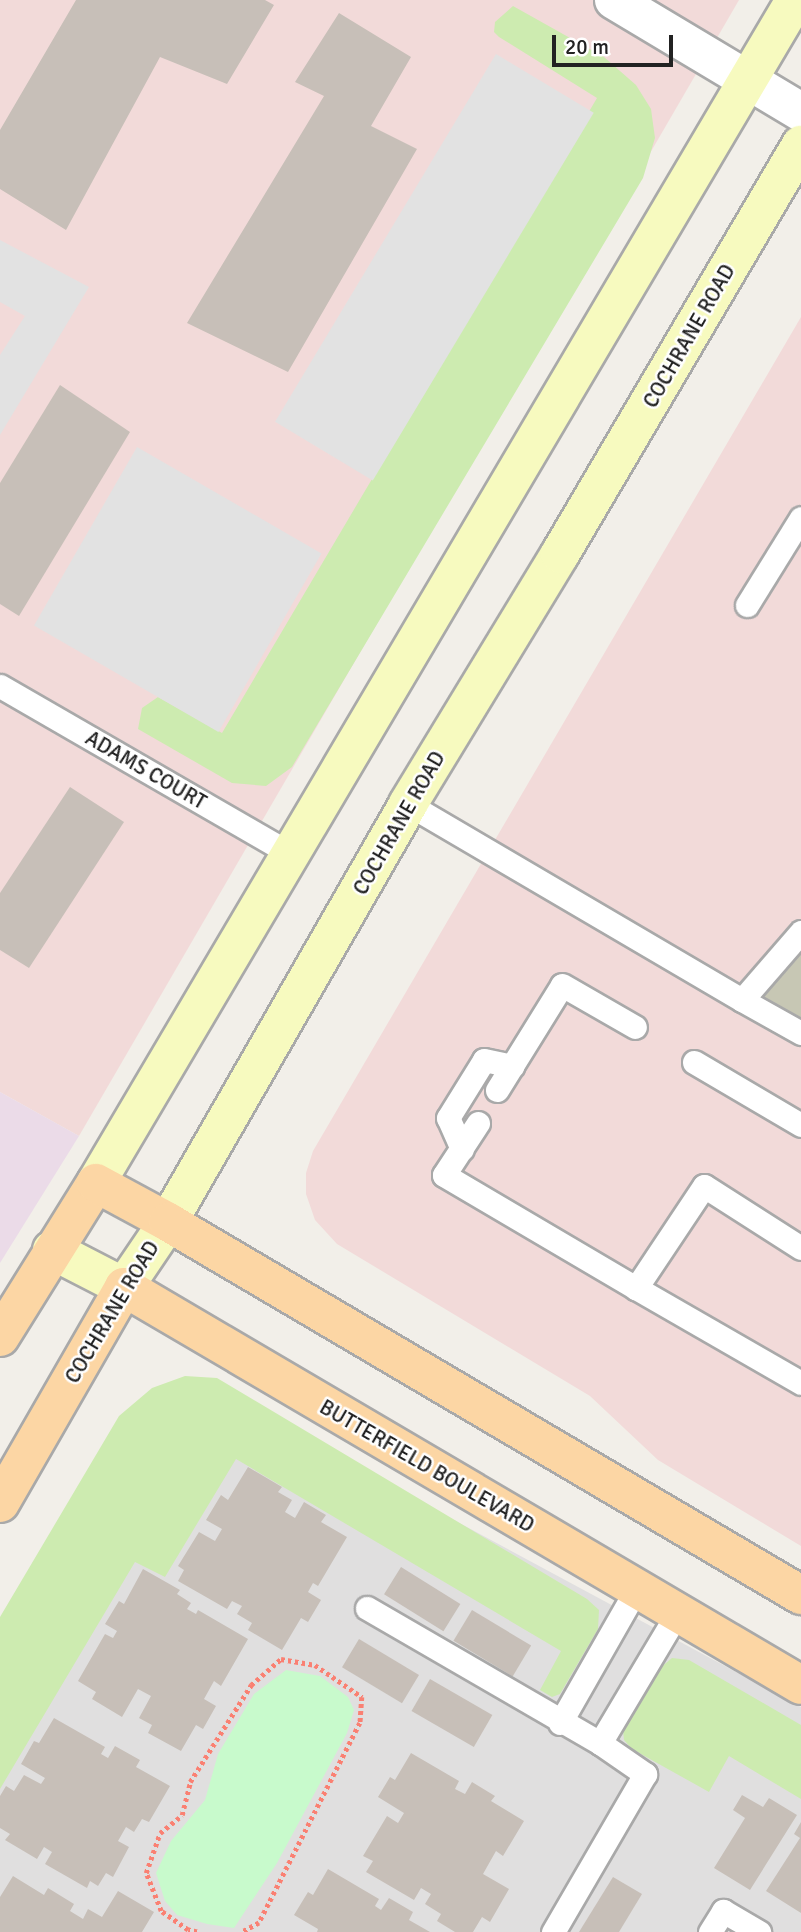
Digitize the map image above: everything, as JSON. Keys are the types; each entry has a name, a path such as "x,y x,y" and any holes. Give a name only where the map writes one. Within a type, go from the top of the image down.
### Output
{"main road":[{"path":"0,1337 96,1183 795,0"},
{"name":"COCHRANE ROAD","path":"0,1503 124,1287 169,1222 408,804 560,554 801,145"},
{"path":"96,1183 169,1222 801,1595"},
{"name":"BUTTERFIELD BOULEVARD","path":"52,1250 124,1287 801,1685"}],"street":[{"path":"614,0 749,78 801,112"}],"lane":[{"path":"747,605 801,518"},
{"name":"ADAMS COURT","path":"0,686 291,854"},
{"path":"408,804 801,1033"},
{"path":"742,1000 801,932"},
{"path":"497,1090 562,985 635,1027"},
{"path":"462,1149 448,1118 484,1060 512,1066"},
{"path":"694,1062 801,1125"},
{"path":"478,1124 444,1175 801,1384"},
{"path":"636,1288 704,1186 801,1248"},
{"path":"560,1723 637,1588"},
{"path":"367,1608 560,1723 600,1743 645,1774 553,1932"},
{"path":"600,1743 678,1612"},
{"path":"710,1932 723,1911 760,1932"}],"path":[{"path":"197,1932 187,1931 161,1911 146,1873 160,1833 182,1815 190,1782 251,1685 281,1659 315,1665 362,1697 359,1723 259,1923 242,1932"}],"shaded area":[{"path":"0,0 739,0 79,1136 0,1092"},
{"path":"496,54 594,113 373,480 275,422"},
{"path":"0,240 89,287 0,435 0,355 25,316 0,302"},
{"path":"801,317 801,945 744,1010 801,1045 801,1546 658,1460 590,1396 337,1244 315,1220 306,1194 306,1173 313,1151"},
{"path":"137,447 321,554 218,732 34,625"},
{"path":"801,945 801,1045 743,1010"},
{"path":"0,1092 79,1136 0,1263"},
{"path":"220,1394 801,1707 801,1932 0,1932 0,1642"}],"green space":[{"path":"513,6 604,57 636,85 651,109 655,138 643,178 292,767 266,786 232,783 138,729 142,708 158,697 222,733 597,98 494,32 495,22"},
{"path":"185,1376 217,1378 587,1599 599,1610 598,1629 560,1694 552,1697 540,1690 561,1651 236,1459 165,1577 135,1562 0,1789 0,1617 119,1416 152,1388"},
{"path":"672,1658 689,1660 801,1725 801,1799 729,1756 709,1792 632,1749 624,1740 623,1730 660,1668"},
{"path":"286,1670 320,1676 348,1697 354,1710 347,1733 277,1863 234,1928 207,1924 177,1915 165,1901 156,1873 171,1841 205,1800 218,1754 254,1694"}],"building":[{"path":"76,0 265,0 274,5 227,84 160,57 66,230 0,189 0,130"},
{"path":"339,13 411,57 371,126 417,149 288,372 187,323 324,96 295,82"},
{"path":"60,385 130,432 19,616 0,604 0,483"},
{"path":"70,787 124,822 29,968 0,950 0,893"},
{"path":"248,1467 282,1487 278,1492 292,1500 285,1512 295,1518 304,1502 326,1515 321,1522 347,1537 318,1586 313,1583 308,1592 321,1600 308,1622 301,1618 282,1650 248,1630 252,1623 237,1614 242,1606 232,1601 227,1609 178,1581 184,1570 178,1566 199,1532 215,1541 222,1529 206,1520 221,1495 228,1500"},
{"path":"401,1567 460,1604 443,1631 384,1594"},
{"path":"143,1569 180,1590 177,1594 191,1603 187,1609 196,1614 198,1610 248,1639 221,1686 214,1681 204,1699 216,1706 203,1729 196,1725 181,1751 148,1733 152,1725 139,1718 151,1696 138,1689 122,1717 92,1699 96,1692 78,1681 105,1634 113,1638 117,1631 105,1624 119,1601 124,1604"},
{"path":"472,1610 531,1646 513,1676 453,1641"},
{"path":"359,1639 419,1675 402,1703 342,1667"},
{"path":"430,1679 492,1715 474,1747 412,1711"},
{"path":"54,1718 105,1747 101,1754 108,1758 115,1746 140,1760 136,1767 170,1786 149,1822 142,1819 134,1832 126,1827 118,1841 129,1847 113,1877 106,1873 98,1886 90,1881 87,1888 45,1864 52,1852 44,1847 37,1859 5,1840 10,1834 0,1828 0,1796 6,1786 14,1791 24,1775 41,1784 45,1778 21,1764 34,1741 39,1743"},
{"path":"411,1753 459,1781 455,1789 465,1794 472,1782 495,1796 491,1801 524,1821 503,1856 496,1851 483,1874 509,1889 490,1922 482,1917 473,1932 455,1932 437,1921 441,1914 425,1904 431,1894 421,1888 414,1900 366,1872 373,1861 363,1856 387,1816 398,1823 404,1813 378,1797 390,1777 395,1780"},
{"path":"742,1795 763,1807 769,1798 797,1815 750,1890 714,1868 745,1818 733,1810"},
{"path":"801,1822 801,1913 766,1891 800,1838 794,1834"},
{"path":"328,1869 379,1899 375,1906 381,1910 389,1898 413,1912 409,1920 430,1932 317,1932 318,1929 294,1915 308,1892 313,1895"},
{"path":"13,1876 44,1895 48,1888 74,1904 70,1911 83,1919 88,1909 102,1917 118,1891 154,1912 142,1932 0,1932 0,1897"},
{"path":"613,1877 642,1894 619,1932 579,1932"}]}
